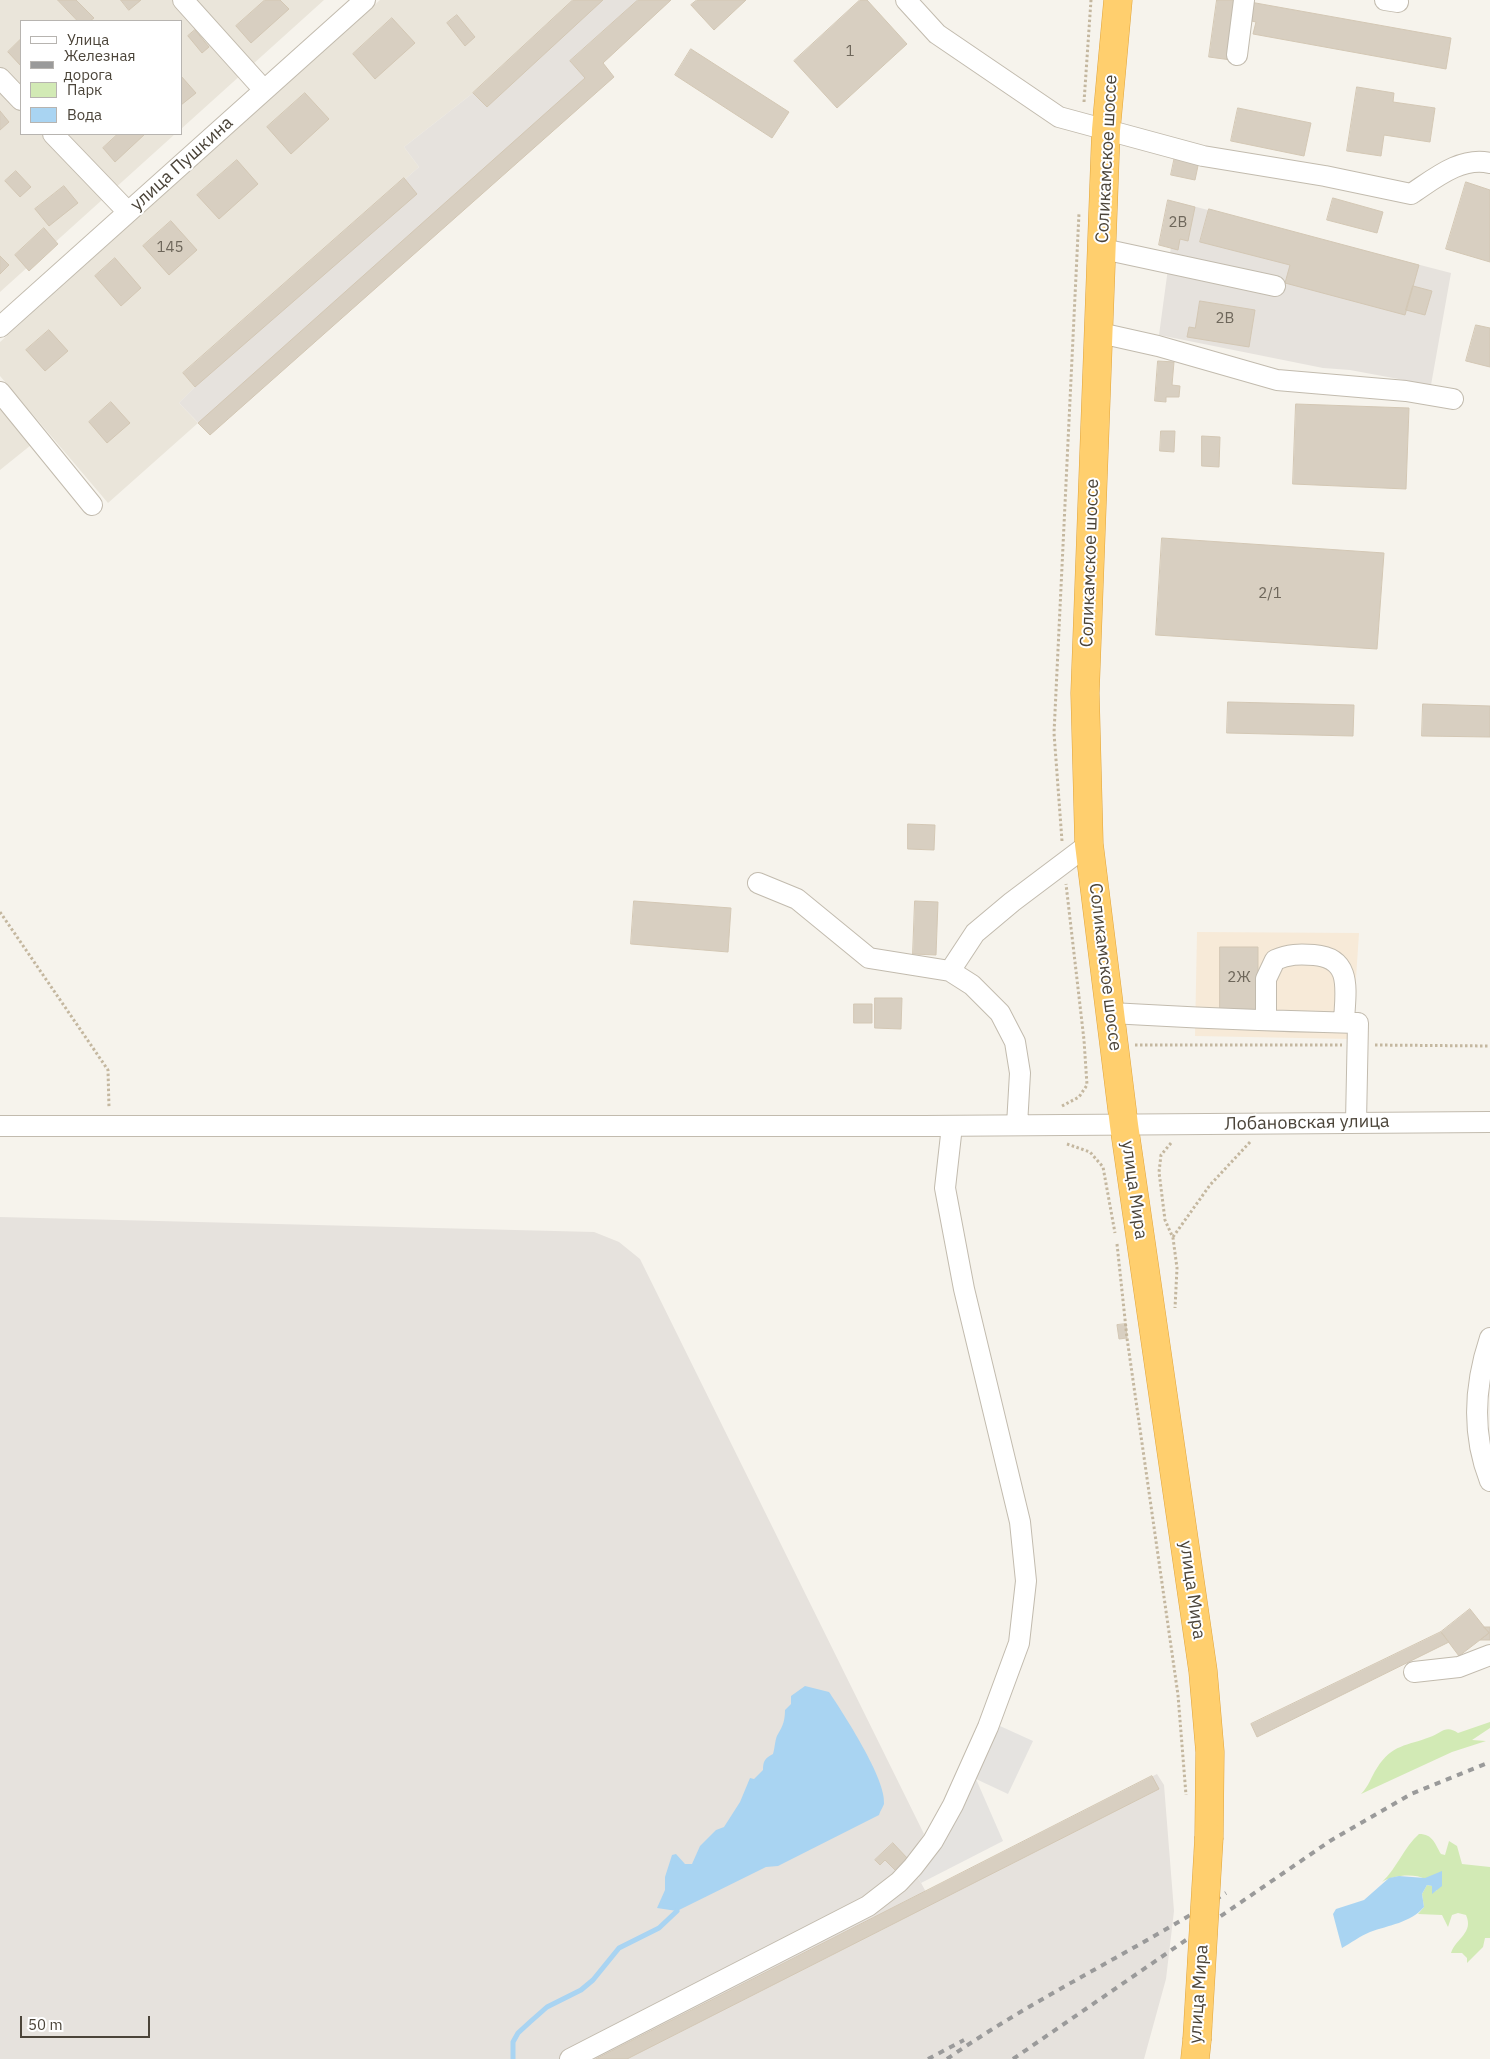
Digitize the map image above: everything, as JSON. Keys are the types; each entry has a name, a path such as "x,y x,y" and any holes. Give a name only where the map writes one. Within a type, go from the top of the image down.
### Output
{"highway":[{"name":"Соликамское шоссе","path":"1118,0 1106,130 1100,333 1085,693 1089,844 1124,1125"},
{"name":"улица Мира","path":"1124,1125 1203,1671 1210,1752 1209,1837 1196,2049"}],"street":[{"path":"183,0 264,90"},
{"name":"улица Пушкина","path":"0,327 365,0"},
{"path":"906,0 937,34 1059,117 1203,156 1325,176 1411,194 1450,169 1479,160 1490,163"},
{"path":"1237,55 1244,0"},
{"path":"0,78 20,99"},
{"path":"54,135 128,212"},
{"path":"1102,249 1276,286"},
{"path":"1100,333 1158,346 1278,380 1406,391 1453,400"},
{"path":"0,392 92,505"},
{"path":"950,971 975,933 1012,902 1089,844"},
{"path":"758,882 797,899 869,958 950,971 972,985 1000,1012 1015,1042 1020,1073 1017,1125"},
{"path":"1266,1019 1266,979 1276,960 1290,954 1325,956 1338,962 1345,977 1344,1022"},
{"path":"1111,1013 1195,1019 1266,1019 1358,1023 1356,1122"},
{"name":"Лобановская улица","path":"0,1126 952,1126 1490,1122"},
{"path":"570,2059 868,1906 884,1894 913,1867 938,1834 988,1727 1019,1643 1026,1581 1020,1522 964,1289 945,1188 952,1126"},
{"path":"1490,1338 1477,1393 1475,1414 1480,1452 1490,1481"},
{"path":"1414,1672 1468,1665 1490,1655"}],"path":[{"path":"0,912 108,1070 110,1126"},
{"path":"1115,1045 1490,1046"},
{"path":"1062,1106 1079,1097 1087,1085"},
{"path":"1173,1238 1205,1191 1255,1137 1245,1137"},
{"path":"1177,1140 1164,1150 1159,1163 1165,1220 1173,1238 1177,1268"},
{"path":"1061,1143 1090,1152 1106,1174 1178,1695 1187,1799"}],"shaded area":[{"path":"0,0 324,0 182,128 182,20 20,20 20,135 174,135 0,292"},
{"path":"380,0 573,0 473,93 404,147 419,167 183,373 195,387 179,403 198,423 108,503 0,376 0,342"},
{"path":"573,0 671,0 603,63 614,77 210,435 179,403 195,387 183,373 419,167 404,147 473,93"},
{"path":"1177,202 1451,273 1431,385 1350,370 1323,368 1159,335"},
{"path":"0,400 36,441 0,470"},
{"path":"1197,932 1359,933 1352,1039 1195,1036"},
{"path":"0,1217 594,1232 619,1242 640,1259 924,1834 908,1859 926,1892 1157,1774 1164,1785 1174,1911 1166,1979 1144,2059 0,2059"},
{"path":"1000,1726 1033,1741 1008,1794 976,1779 1003,1841 921,1883 916,1873 955,1820"}],"green space":[{"path":"1490,1722 1490,1728 1472,1740 1486,1741 1452,1752 1361,1794 1383,1760 1394,1750 1447,1729 1458,1733"},
{"path":"1419,1834 1424,1834 1431,1838 1441,1854 1445,1855 1449,1841 1457,1846 1462,1864 1490,1867 1490,1938 1485,1938 1483,1947 1467,1963 1467,1958 1462,1953 1451,1953 1468,1926 1466,1915 1458,1913 1452,1915 1448,1927 1442,1915 1418,1914 1424,1907 1422,1894 1427,1885 1432,1886 1432,1893 1437,1890 1421,1877 1410,1875 1397,1876 1382,1882"}],"water":[{"path":"805,1686 829,1692 863,1747 879,1779 883,1793 884,1804 879,1815 778,1866 766,1867 677,1911 657,1908 665,1890 665,1877 672,1855 676,1854 685,1864 692,1864 700,1846 716,1830 724,1827 740,1802 750,1778 754,1779 763,1770 765,1760 773,1754 776,1738 785,1717 785,1710 791,1704 791,1696"},
{"path":"1442,1871 1442,1886 1432,1894 1432,1886 1427,1885 1422,1894 1424,1907 1412,1917 1366,1934 1342,1948 1333,1914 1336,1909 1364,1900 1389,1878 1399,1876 1425,1878"}],"building":[{"path":"58,0 76,0 94,18 91,20 77,20"},
{"path":"121,0 141,0 129,10"},
{"path":"265,0 280,0 289,9 251,43 236,26"},
{"path":"573,0 603,0 487,107 473,93"},
{"path":"638,0 671,0 603,63 614,77 210,435 198,423 585,78 570,61"},
{"path":"697,0 746,0 714,30 691,5"},
{"path":"860,0 867,0 907,44 837,108 794,61"},
{"path":"1217,0 1239,0 1231,60 1209,57"},
{"path":"1250,2 1451,38 1446,69 1253,34 1256,22 1247,20"},
{"path":"457,15 475,37 465,46 447,23"},
{"path":"392,18 415,43 375,79 353,54"},
{"path":"195,30 209,47 202,53 188,36"},
{"path":"20,40 20,65 8,52"},
{"path":"691,49 789,112 772,138 675,75"},
{"path":"182,77 196,93 182,104"},
{"path":"1357,87 1394,93 1393,102 1435,108 1430,142 1384,135 1381,156 1347,151"},
{"path":"305,93 329,119 291,154 267,127"},
{"path":"1238,108 1311,123 1304,156 1231,141"},
{"path":"0,111 9,122 0,130"},
{"path":"117,135 144,135 115,162 103,148"},
{"path":"1175,156 1199,161 1195,180 1171,175"},
{"path":"237,160 258,184 219,219 197,195"},
{"path":"16,171 31,187 20,197 5,181"},
{"path":"404,178 417,194 195,387 183,373"},
{"path":"1466,182 1490,190 1490,262 1446,249"},
{"path":"64,186 78,203 49,226 35,209"},
{"path":"1333,198 1383,212 1377,233 1327,220"},
{"path":"1168,200 1195,207 1188,241 1180,239 1178,250 1159,245"},
{"path":"1209,209 1419,265 1405,315 1285,283 1290,265 1200,242"},
{"path":"171,221 197,250 169,275 143,246"},
{"path":"44,228 58,244 29,271 15,255"},
{"path":"0,256 9,265 0,274"},
{"path":"115,258 141,288 121,306 95,276"},
{"path":"1413,286 1432,291 1425,315 1406,310"},
{"path":"1200,301 1255,310 1249,347 1187,337 1189,327 1195,328"},
{"path":"1476,325 1490,328 1490,367 1466,361"},
{"path":"49,330 68,351 45,371 26,350"},
{"path":"1158,361 1174,362 1172,385 1180,386 1179,397 1166,397 1166,402 1155,401"},
{"path":"111,402 130,423 107,443 89,422"},
{"path":"1296,404 1409,408 1406,489 1293,484"},
{"path":"1161,431 1175,431 1174,452 1160,451"},
{"path":"1202,436 1220,437 1219,467 1202,466"},
{"path":"1162,538 1384,553 1377,649 1156,635"},
{"path":"1228,702 1354,705 1353,736 1227,733"},
{"path":"1423,704 1490,706 1490,737 1422,736"},
{"path":"908,824 935,825 934,850 908,849"},
{"path":"634,901 731,908 728,952 631,944"},
{"path":"915,901 938,902 936,955 913,954"},
{"path":"1220,947 1258,947 1258,1010 1220,1010"},
{"path":"875,998 902,998 901,1029 875,1028"},
{"path":"854,1004 872,1004 872,1023 854,1023"},
{"path":"1126,1324 1127,1338 1119,1339 1117,1325"},
{"path":"1470,1609 1489,1633 1459,1656 1441,1632"},
{"path":"1484,1627 1490,1627 1490,1640 1480,1640 1489,1633"},
{"path":"1441,1632 1449,1642 1257,1737 1251,1724"},
{"path":"1152,1776 1159,1789 627,2059 596,2059"},
{"path":"893,1843 908,1859 896,1871 885,1860 880,1865 875,1860"}],"waterway":[{"path":"513,2059 513,2042 518,2033 530,2022 547,2007 581,1990 593,1980 619,1948 659,1928 677,1911"}],"railway":[{"path":"1013,2059 1330,1841 1411,1794 1490,1762"},
{"path":"947,2059 1015,2015 1157,1935 1226,1893"},
{"path":"928,2059 964,2040"}]}
